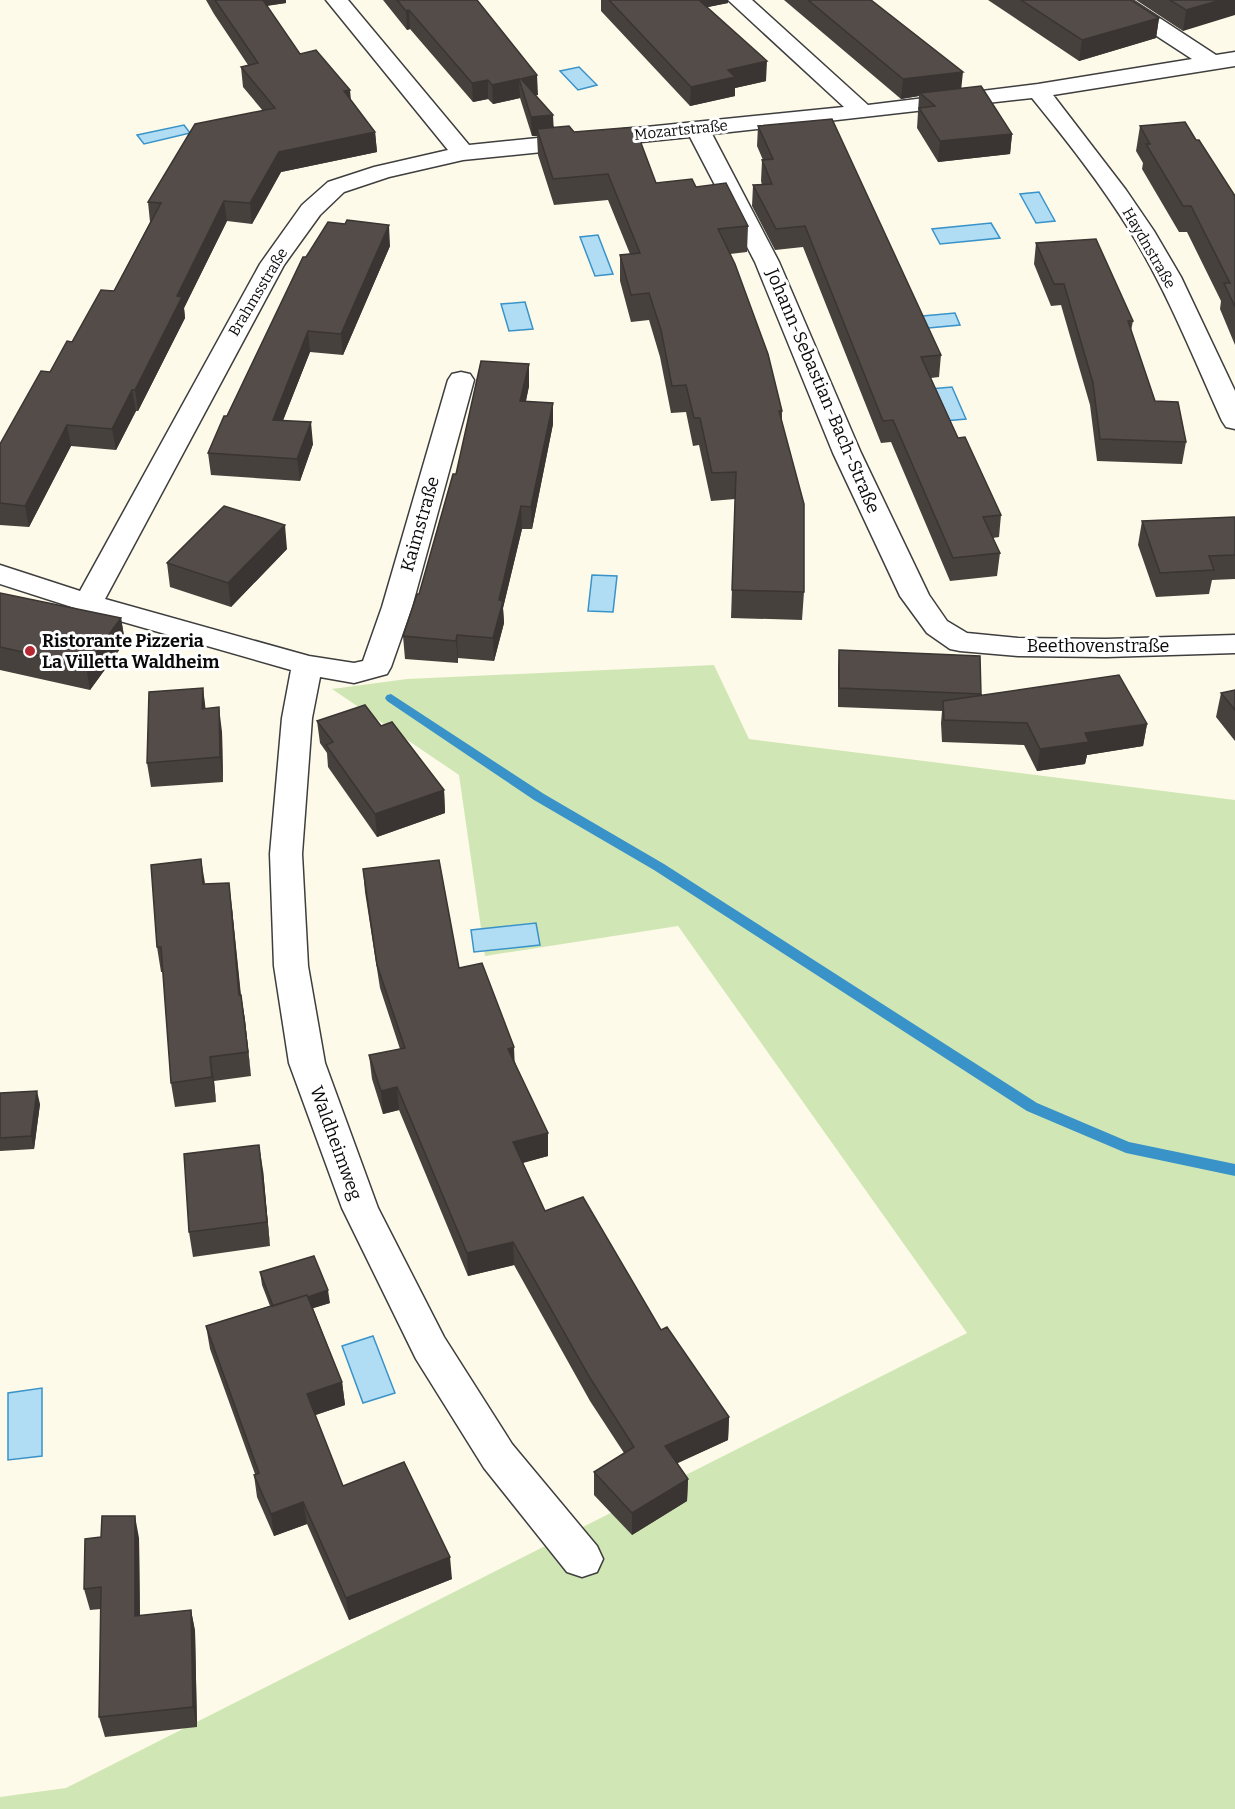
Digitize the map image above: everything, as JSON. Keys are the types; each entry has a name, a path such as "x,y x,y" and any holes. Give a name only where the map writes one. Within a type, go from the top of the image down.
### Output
{"street":[{"path":"337,0 464,153"},
{"path":"739,0 863,112"},
{"path":"1117,0 1211,63"},
{"name":"Mozartstraße","path":"464,153 863,112 1038,91 1235,59"},
{"name":"Haydnstraße","path":"1038,91 1082,144 1142,232 1189,320 1235,421"},
{"name":"Johann-Sebastian-Bach-Straße","path":"698,129 767,262 847,453 915,596 937,627 960,642"},
{"name":"Brahmsstraße","path":"88,603 157,471 272,264 311,210 336,187 382,172 464,153"},
{"name":"Kaimstraße","path":"307,664 354,673 376,667 397,608 461,380"},
{"path":"0,574 88,603 307,664"},
{"name":"Beethovenstraße","path":"960,642 1017,647 1106,648 1235,644"},
{"name":"Waldheimweg","path":"307,664 297,718 286,854 291,966 307,1063 360,1208 430,1348 498,1456 582,1559"}],"green space":[{"path":"714,665 749,739 1235,800 1235,1809 0,1809 0,1797 66,1788 967,1333 678,926 485,956 459,775 332,689 407,679"}],"water":[{"path":"579,67 597,85 578,90 560,71"},
{"path":"184,125 190,133 144,144 137,135"},
{"path":"1039,192 1055,221 1036,223 1020,194"},
{"path":"991,223 1000,238 940,244 932,229"},
{"path":"598,235 613,274 595,276 580,237"},
{"path":"525,302 533,329 509,331 501,304"},
{"path":"955,313 960,325 907,330 901,318"},
{"path":"952,387 966,419 944,421 930,389"},
{"path":"592,575 617,576 613,612 588,611"},
{"path":"536,923 540,945 474,952 471,930"},
{"path":"373,1336 395,1393 363,1403 342,1346"},
{"path":"42,1388 42,1456 8,1460 8,1393"}],"building":[{"path":"215,0 263,0 300,54 316,50 350,90 344,91 375,132 279,152 250,203 224,201 177,296 182,297 135,390 132,390 112,429 67,425 25,506 0,503 0,444 41,371 50,372 67,341 72,342 101,290 114,291 161,203 148,202 195,124 275,108 241,67 258,63"},
{"path":"397,0 477,0 537,75 521,79 553,115 531,117 519,79 492,85 488,80 472,83 409,10 406,11"},
{"path":"609,0 699,0 767,61 728,70 735,77 691,87"},
{"path":"808,0 871,0 963,72 903,79"},
{"path":"1021,0 1131,0 1159,18 1082,40"},
{"path":"1170,0 1221,0 1186,10"},
{"path":"981,86 1012,134 940,141 919,108 935,106 920,93"},
{"path":"832,119 941,355 921,357 958,438 965,437 1001,515 983,517 1000,553 953,558 893,420 883,421 805,226 776,229 753,185 772,184 762,160 773,159 758,126"},
{"path":"1185,122 1235,196 1235,307 1224,283 1230,283 1191,206 1183,206 1146,144 1150,144 1140,126"},
{"path":"569,126 574,132 635,127 656,183 692,179 696,187 726,183 748,226 718,229 735,264 768,354 782,411 779,411 804,504 804,592 732,590 736,472 712,473 700,418 694,418 686,385 672,386 661,330 649,293 631,295 620,255 640,253 608,174 553,179 537,129"},
{"path":"347,220 389,225 341,334 308,331 273,420 311,422 297,459 208,453 303,257 306,257 328,222 345,224"},
{"path":"1096,239 1133,321 1128,321 1155,401 1178,402 1186,442 1100,439 1093,383 1064,284 1054,284 1036,243"},
{"path":"481,361 529,364 520,401 553,403 531,507 521,506 499,600 503,601 493,638 457,635 456,641 403,636 417,594 419,594 453,474 456,474"},
{"path":"224,506 285,525 228,583 167,563"},
{"path":"1235,517 1235,555 1209,556 1214,570 1160,573 1142,521"},
{"path":"0,593 121,618 86,666 0,647"},
{"path":"839,650 980,656 981,694 839,688"},
{"path":"1119,675 1147,724 1085,733 1089,742 1040,749 1027,723 944,720 943,701"},
{"path":"203,688 202,709 219,707 220,757 147,763 149,692"},
{"path":"1235,690 1235,710 1221,693"},
{"path":"365,705 381,726 392,722 444,790 375,814 326,745 333,742 317,721"},
{"path":"201,859 203,884 229,883 239,995 241,995 248,1052 210,1057 212,1077 171,1083 161,947 157,947 151,865"},
{"path":"439,860 459,968 482,963 514,1047 508,1049 548,1133 513,1142 545,1211 583,1197 661,1330 667,1327 729,1417 665,1446 688,1479 632,1513 594,1472 634,1447 590,1378 513,1242 467,1253 397,1087 381,1091 369,1055 405,1048 377,965 363,869"},
{"path":"37,1091 31,1136 0,1138 0,1093"},
{"path":"259,1145 267,1222 189,1232 184,1154"},
{"path":"314,1256 328,1290 273,1306 260,1272"},
{"path":"307,1295 342,1382 307,1394 343,1486 404,1462 450,1557 346,1598 303,1502 271,1514 254,1475 259,1473 206,1326"},
{"path":"102,1516 135,1516 135,1616 191,1610 193,1707 99,1717 101,1587 84,1589 85,1539 101,1537"}],"waterway":[{"path":"391,698 539,797 659,867 1032,1107 1126,1147 1235,1170"}],"place":[{"name":"Ristorante Pizzeria La Villetta Waldheim","path":"30,651"}]}
